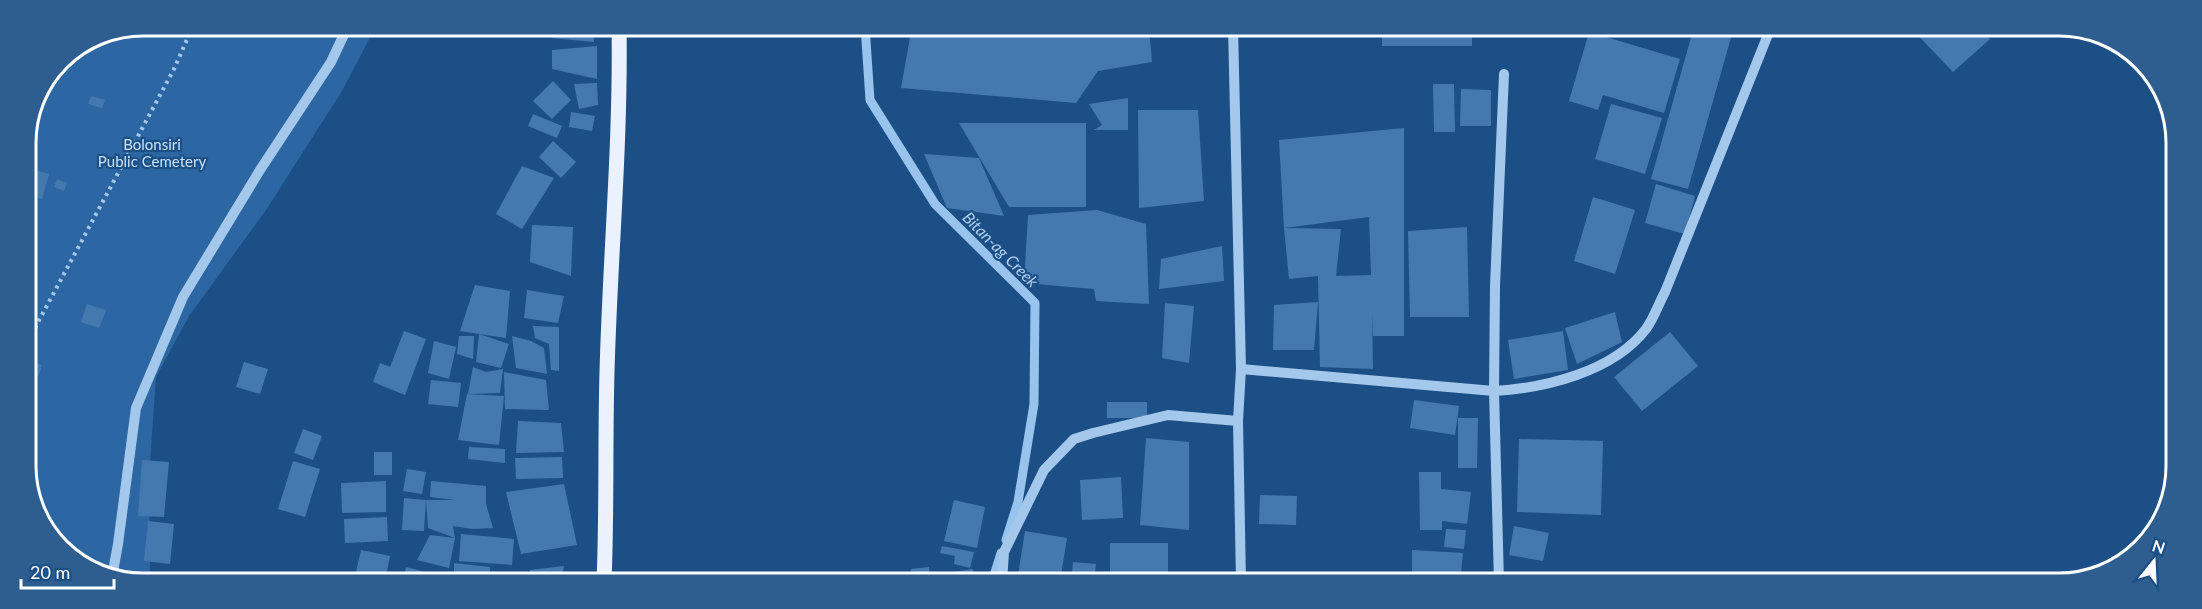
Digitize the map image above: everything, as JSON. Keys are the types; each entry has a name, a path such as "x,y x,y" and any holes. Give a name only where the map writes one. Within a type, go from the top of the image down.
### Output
{"main road":[{"path":"604,573 607,526 606,373 620,97 619,36"}],"street":[{"path":"114,568 136,408 179,307 232,215 331,62 343,36"},
{"path":"1233,36 1241,369 1238,421 1241,573"},
{"path":"1241,369 1494,391 1522,389 1552,383 1596,368 1623,350 1646,329 1665,292 1767,36"},
{"path":"1499,573 1494,391 1495,286 1504,74"},
{"path":"1003,573 1004,552 1044,470 1074,439 1168,415 1238,421"}],"path":[{"path":"36,326 174,69 189,36"}],"green space":[{"name":"Bolonsiri Public Cemetery","path":"136,36 371,36 342,91 266,210 189,316 156,377 149,477 150,573 122,571 96,562 78,551 67,542 50,519 38,487 36,466 36,136 44,102 50,90 67,67 78,58 102,44 122,38"}],"building":[{"path":"552,36 594,36 594,42 552,38"},
{"path":"910,36 1150,36 1152,62 1098,71 1076,103 901,88"},
{"path":"1382,36 1472,36 1472,46 1382,46"},
{"path":"1588,36 1602,36 1680,59 1664,113 1603,95 1598,110 1569,101"},
{"path":"1691,36 1731,36 1688,189 1651,179"},
{"path":"1919,36 1987,36 1990,39 1953,72"},
{"path":"597,46 597,79 552,69 552,50"},
{"path":"553,81 571,100 552,119 533,101"},
{"path":"597,83 598,105 579,109 574,84"},
{"path":"1433,84 1454,84 1455,132 1434,132"},
{"path":"1461,89 1491,90 1491,126 1460,126"},
{"path":"91,96 105,100 102,108 88,104"},
{"path":"1128,98 1128,130 1094,130 1102,125 1089,104"},
{"path":"1611,104 1662,118 1645,174 1595,159"},
{"path":"1138,110 1198,110 1204,201 1139,208"},
{"path":"571,112 595,116 592,131 569,127"},
{"path":"533,114 562,126 557,138 528,126"},
{"path":"959,123 1086,123 1086,207 1009,207"},
{"path":"1404,128 1404,336 1373,336 1372,313 1373,369 1320,367 1318,276 1289,279 1284,228 1279,140","holes":["1369,217 1371,275 1336,276 1341,229 1284,228"]},
{"path":"553,141 576,162 561,178 539,157"},
{"path":"924,154 979,158 1004,216 947,208"},
{"path":"522,166 554,178 522,229 496,214"},
{"path":"36,170 49,174 42,199 36,197"},
{"path":"57,179 67,183 64,191 54,187"},
{"path":"1656,184 1695,196 1685,234 1645,223"},
{"path":"1593,197 1635,210 1615,274 1574,261"},
{"path":"1097,210 1146,224 1149,304 1096,301 1094,289 1024,283 1028,215"},
{"path":"532,225 573,227 571,276 530,262"},
{"path":"1467,227 1469,317 1410,317 1408,231"},
{"path":"1222,246 1224,281 1159,289 1161,259"},
{"path":"475,285 510,291 506,338 460,331"},
{"path":"527,290 564,296 558,323 524,318"},
{"path":"1318,302 1314,350 1273,350 1274,305"},
{"path":"1165,303 1194,306 1189,363 1162,358"},
{"path":"87,304 106,310 99,328 81,322"},
{"path":"1615,312 1622,342 1577,364 1565,328"},
{"path":"533,326 559,327 559,371 551,370 549,344 535,338"},
{"path":"404,331 426,339 405,395 373,382 380,363 390,367"},
{"path":"1563,331 1568,370 1514,379 1508,340"},
{"path":"1670,332 1698,366 1642,411 1614,377"},
{"path":"479,334 509,344 501,368 476,362"},
{"path":"459,336 474,336 473,359 457,354"},
{"path":"512,336 531,341 544,348 547,374 516,368"},
{"path":"434,341 456,347 449,379 428,373"},
{"path":"244,362 268,369 260,394 236,387"},
{"path":"36,363 42,365 38,377 36,376"},
{"path":"473,367 486,372 503,369 500,393 468,394"},
{"path":"504,372 546,380 549,410 505,409"},
{"path":"431,380 461,383 458,407 428,404"},
{"path":"467,394 504,396 499,445 458,440"},
{"path":"1414,400 1459,406 1455,435 1410,428"},
{"path":"1107,402 1147,402 1147,418 1107,418"},
{"path":"1458,418 1478,418 1477,468 1458,468"},
{"path":"518,421 561,423 564,452 516,453"},
{"path":"303,429 322,436 313,460 294,453"},
{"path":"1146,438 1189,442 1189,530 1140,525"},
{"path":"1519,439 1603,441 1601,515 1517,512"},
{"path":"469,447 505,449 505,463 468,459"},
{"path":"374,452 392,452 392,475 374,475"},
{"path":"562,457 563,478 516,479 515,458"},
{"path":"142,460 169,462 164,517 138,516"},
{"path":"293,461 320,469 305,517 278,509"},
{"path":"407,469 426,472 422,494 403,491"},
{"path":"1419,472 1441,472 1441,489 1471,492 1467,524 1442,521 1442,530 1420,530"},
{"path":"1121,477 1123,518 1082,520 1080,480"},
{"path":"386,481 386,512 342,513 341,483"},
{"path":"431,481 486,486 486,504 493,528 472,529 453,526 455,538 428,528 426,500 455,500 430,497"},
{"path":"564,484 577,545 521,554 506,492"},
{"path":"1260,495 1297,496 1296,525 1259,524"},
{"path":"404,498 426,500 424,531 402,530"},
{"path":"954,500 985,507 977,548 944,541"},
{"path":"387,517 388,541 345,543 344,519"},
{"path":"148,521 174,524 170,564 144,561"},
{"path":"1514,526 1549,533 1543,561 1509,555"},
{"path":"1446,529 1466,530 1464,549 1444,547"},
{"path":"1025,531 1067,538 1061,573 1018,573"},
{"path":"461,534 514,539 512,565 459,561"},
{"path":"430,535 455,538 449,568 417,560"},
{"path":"1110,543 1168,543 1168,573 1110,573"},
{"path":"942,546 974,552 970,568 954,564 955,556 940,553"},
{"path":"361,550 390,556 387,573 356,573"},
{"path":"1412,550 1463,553 1461,573 1412,573"},
{"path":"1073,562 1096,564 1095,573 1072,573"},
{"path":"454,563 490,567 490,573 454,573"},
{"path":"564,566 563,573 530,573 530,570"},
{"path":"406,567 425,572 425,573 405,573"},
{"path":"929,567 929,573 911,573 911,569"},
{"path":"973,569 974,573 945,573"}],"waterway":[{"name":"Bitan-ag Creek","path":"866,36 870,100 935,204 1035,303 1034,404 1018,502 1006,540"},
{"name":"Bitan-ag Creek","path":"995,573 1001,553"}]}
